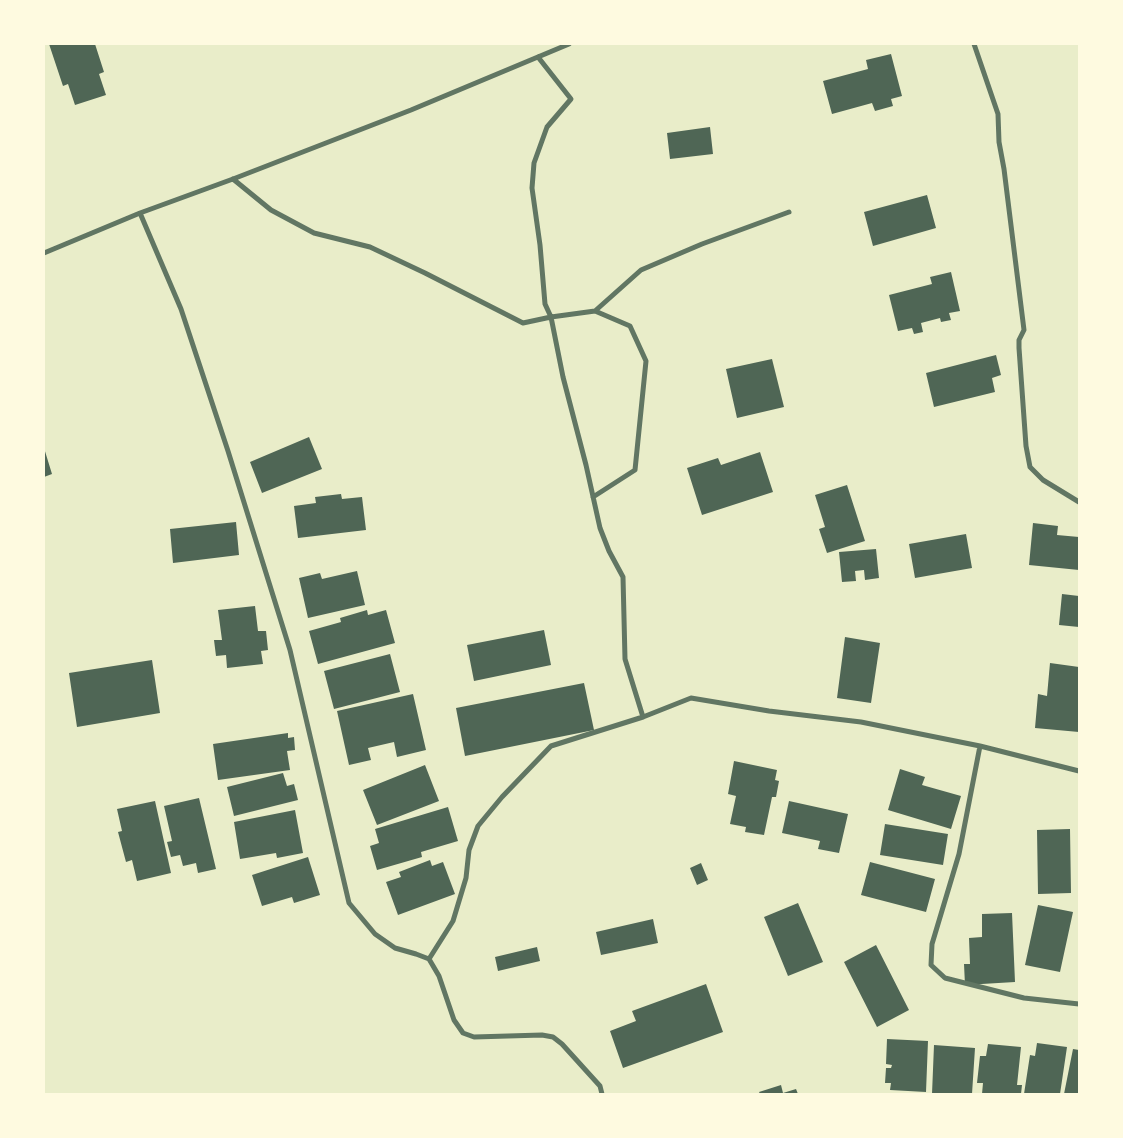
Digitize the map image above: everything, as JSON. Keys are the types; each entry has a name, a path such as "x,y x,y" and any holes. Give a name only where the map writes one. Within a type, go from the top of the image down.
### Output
{"street":[{"path":"44,253 140,213 411,110 569,44"},
{"path":"974,44 998,114 999,142 1024,330 1019,340 1019,348 1026,446 1030,467 1043,480 1079,502"},
{"path":"538,57 570,100 548,127 534,163 532,188 540,245 545,304 551,317 562,377 600,528 609,551 623,577 625,659 643,717"},
{"path":"233,179 271,210 314,233 370,247 426,273 523,324 551,317 594,311 630,326 646,361 636,470 593,497"},
{"path":"594,311 641,270 702,244 789,212"},
{"path":"140,213 181,309 228,451 290,650 349,903 375,934 395,948 429,959 439,976 454,1020 462,1033 474,1038 542,1035 553,1037 562,1044 600,1086 602,1094"},
{"path":"429,959 453,921 466,878 469,850 478,826 502,797 551,746 643,717 691,698 769,711 861,722 980,746 1079,771"},
{"path":"980,746 959,854 932,944 931,964 945,978 1024,998 1079,1004"}],"building":[{"path":"49,44 95,44 104,72 99,74 106,95 75,105 68,84 63,86"},
{"path":"891,54 902,96 891,99 893,106 875,111 872,103 832,114 823,81 868,69 866,60"},
{"path":"710,127 713,154 670,159 667,133"},
{"path":"927,195 936,228 873,246 864,212"},
{"path":"951,272 960,311 949,313 951,320 941,322 940,318 921,323 923,332 914,334 912,328 898,331 889,295 932,284 930,277"},
{"path":"996,355 1001,375 992,378 995,392 934,407 926,373"},
{"path":"772,359 784,407 737,418 726,369"},
{"path":"309,437 322,469 262,493 250,462"},
{"path":"44,448 52,474 44,477"},
{"path":"760,452 773,492 702,515 687,468 718,458 721,465"},
{"path":"847,485 865,541 827,553 819,529 825,527 815,495"},
{"path":"341,494 342,499 362,497 366,530 298,538 294,506 316,503 315,497"},
{"path":"236,522 239,555 173,563 170,529"},
{"path":"1033,523 1058,526 1057,535 1079,537 1079,570 1029,565"},
{"path":"966,534 972,568 915,578 909,544"},
{"path":"876,549 879,578 865,580 864,570 855,571 856,581 842,582 839,552"},
{"path":"357,571 365,605 308,618 299,578 320,573 322,579"},
{"path":"1062,594 1079,596 1079,627 1059,625"},
{"path":"255,606 258,631 266,631 268,650 261,651 263,664 227,668 226,655 216,656 214,640 222,640 218,610"},
{"path":"367,610 368,615 386,610 395,643 318,664 309,631 341,622 340,618"},
{"path":"544,630 551,665 474,681 467,645"},
{"path":"845,637 880,643 871,703 837,698"},
{"path":"390,654 400,692 334,709 324,671"},
{"path":"152,660 160,713 77,727 69,673"},
{"path":"1050,663 1079,667 1079,732 1035,728 1038,694 1047,696"},
{"path":"584,683 594,730 465,756 456,708"},
{"path":"413,694 426,750 397,757 394,742 368,748 371,760 349,765 337,711"},
{"path":"288,733 288,738 294,737 295,750 287,751 290,770 218,780 213,744"},
{"path":"734,761 777,770 775,780 779,781 776,797 772,797 764,835 745,832 746,827 730,824 736,796 728,794"},
{"path":"425,765 439,801 377,825 363,790"},
{"path":"900,769 925,777 922,785 961,796 951,829 888,810"},
{"path":"283,773 287,786 294,784 298,800 234,816 227,787"},
{"path":"199,798 216,869 198,873 196,863 183,866 180,855 171,857 167,842 172,841 164,806"},
{"path":"155,801 171,873 137,881 132,860 126,862 118,832 122,831 117,809"},
{"path":"789,801 848,814 839,853 818,849 820,841 782,833"},
{"path":"448,807 458,841 421,852 422,857 377,870 370,846 379,843 375,829"},
{"path":"295,810 303,853 277,858 276,853 240,859 234,822"},
{"path":"885,824 948,834 943,865 880,855"},
{"path":"1070,829 1071,893 1038,894 1037,830"},
{"path":"308,857 320,895 294,903 292,897 262,906 252,875"},
{"path":"430,860 432,866 443,862 455,894 398,915 386,882 401,877 399,872"},
{"path":"870,862 935,879 926,912 861,895"},
{"path":"701,863 708,880 697,885 690,868"},
{"path":"798,903 823,962 788,976 764,917"},
{"path":"1038,905 1073,912 1060,972 1025,965"},
{"path":"1012,913 1015,982 965,985 964,964 970,964 969,938 982,937 982,914"},
{"path":"653,919 658,943 601,955 596,932"},
{"path":"876,945 909,1010 877,1027 844,962"},
{"path":"537,947 540,961 498,971 495,957"},
{"path":"706,984 723,1032 623,1068 610,1031 636,1021 632,1011"},
{"path":"887,1039 928,1041 926,1092 890,1090 891,1083 885,1083 886,1068 891,1068 892,1065 886,1064"},
{"path":"1037,1043 1067,1047 1060,1094 1024,1094 1030,1055 1035,1056"},
{"path":"988,1044 1021,1047 1017,1085 1022,1085 1021,1094 982,1094 983,1083 977,1083 980,1056 986,1056"},
{"path":"934,1045 975,1048 972,1094 932,1094"},
{"path":"1073,1049 1079,1050 1079,1094 1064,1094"},
{"path":"781,1085 783,1093 796,1089 798,1094 760,1094 759,1092"}]}
